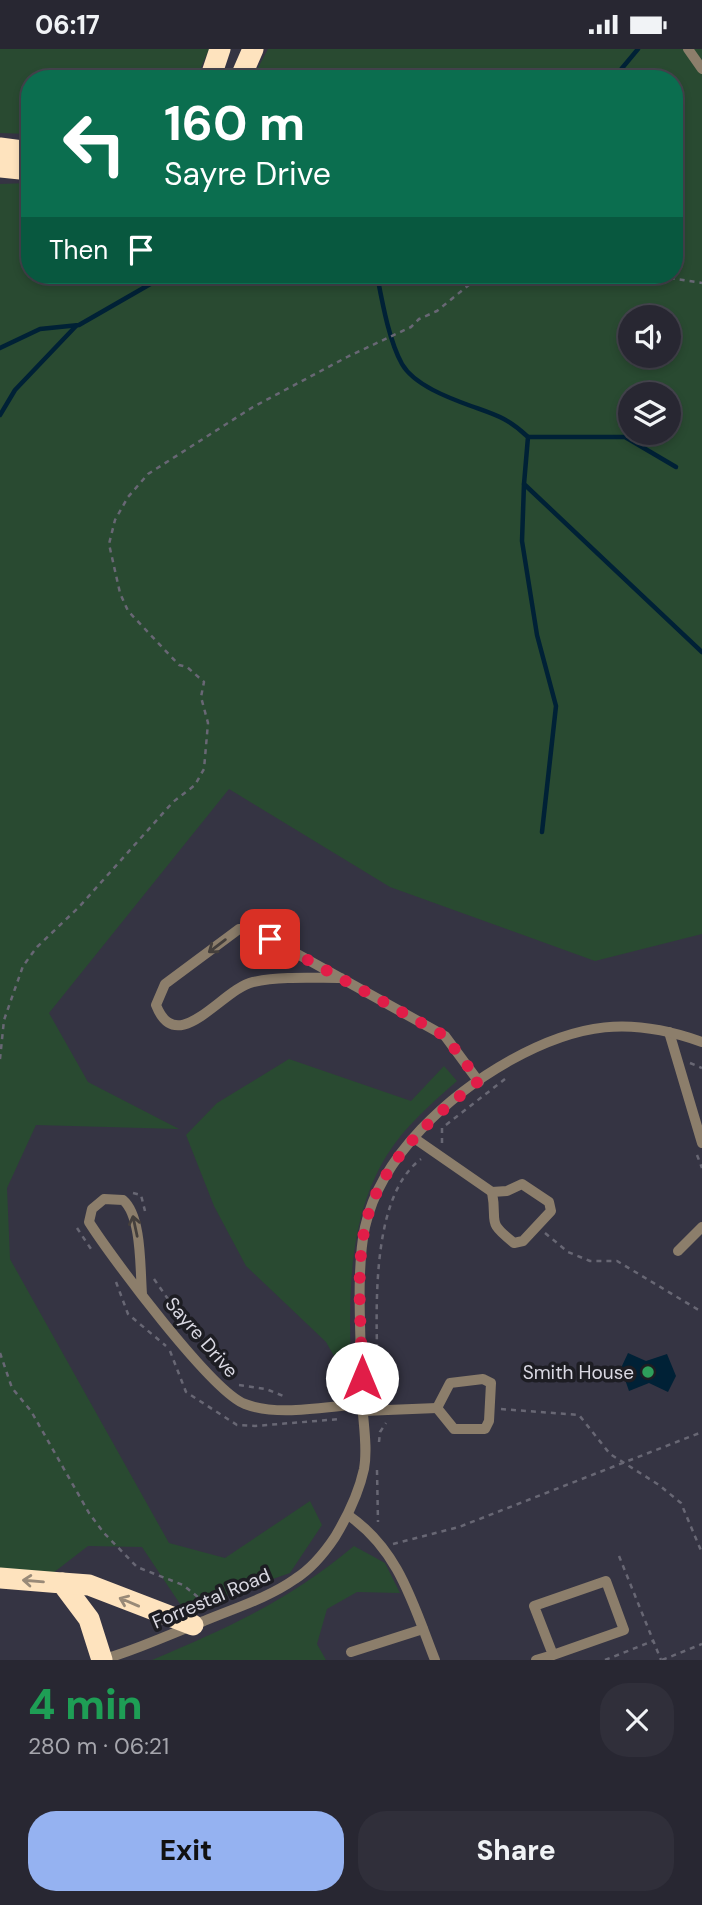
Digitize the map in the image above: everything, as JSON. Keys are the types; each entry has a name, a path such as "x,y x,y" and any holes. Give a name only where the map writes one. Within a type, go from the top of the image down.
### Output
{"highway":[{"path":"213,70 220,49"},
{"path":"244,70 253,49"},
{"path":"0,148 21,151"},
{"path":"0,167 21,169"},
{"path":"0,1578 89,1585 193,1625"},
{"path":"62,1583 89,1619 101,1660"}],"street":[{"path":"688,49 702,69"},
{"path":"341,978 251,982 225,995 188,1025 175,1025 160,1017 156,1005 165,984 239,929 256,931 341,978 445,1036 479,1081"},
{"path":"435,1660 403,1579 384,1547 368,1529 348,1515 364,1468 362,1271 365,1227 377,1191 414,1138 479,1081 539,1044 590,1027 643,1025 702,1042"},
{"path":"669,1032 701,1139"},
{"path":"414,1138 492,1192 508,1191 523,1184 549,1202 551,1211 523,1241 514,1243 496,1229 492,1219 492,1192"},
{"name":"Sayre Drive","path":"142,1294 138,1237 132,1211 123,1200 104,1199 92,1209 89,1222 106,1249 142,1294 199,1363 234,1399 270,1409 437,1408"},
{"path":"678,1251 702,1227"},
{"path":"483,1380 491,1383 489,1421 485,1429 454,1429 437,1408 450,1383 483,1380"},
{"name":"Forrestal Road","path":"101,1660 273,1593 297,1578 333,1539 348,1515"},
{"path":"536,1660 553,1655 624,1630 606,1581 534,1606 553,1655"},
{"path":"351,1652 423,1629"}],"path":[{"path":"683,280 702,283"},
{"path":"0,1059 4,1020 23,966 37,947 79,907 173,802 195,785 204,769 208,723 201,697 204,682 187,667 179,665 159,641 145,630 128,611 120,593 109,544 115,520 128,497 148,474 208,435 349,356 411,327 419,319 437,311 470,284"},
{"path":"676,1057 702,1068"},
{"path":"378,1446 380,1432 394,1410 378,1387 379,1252 388,1213 409,1167 422,1158 430,1160 442,1143 442,1128 512,1074"},
{"path":"141,1195 145,1219"},
{"path":"542,1231 568,1252 590,1261 617,1261 702,1312"},
{"path":"150,1270 201,1347"},
{"path":"0,1353 12,1388 31,1411 89,1514 104,1533 137,1567 183,1585 211,1608"},
{"path":"232,1380 238,1385 265,1389 277,1396 292,1398"},
{"path":"500,1409 579,1415 610,1454 624,1461 681,1503 702,1553"},
{"path":"384,1547 459,1527 702,1432"},
{"path":"377,1459 378,1522"},
{"path":"619,1556 662,1660 702,1644"},
{"path":"605,1660 653,1641"}],"green space":[{"path":"0,49 209,49 200,70 21,70 21,134 0,133"},
{"path":"268,49 702,49 702,934 595,961 390,887 229,789 49,1013 88,1082 179,1129 36,1125 7,1188 10,1259 169,1543 225,1558 310,1501 322,1525 290,1573 184,1610 142,1547 88,1546 53,1573 0,1570 0,184 21,183 21,284 683,284 683,70 257,70"},
{"path":"289,1059 411,1101 444,1066 457,1081 419,1115 394,1144 373,1182 363,1210 352,1267 351,1386 326,1342 246,1266 214,1206 186,1135 217,1103"},
{"path":"354,1546 385,1563 400,1593 357,1592 327,1609 317,1644 326,1660 152,1660 282,1598"}],"water":[{"name":"Smith House","path":"628,1353 646,1361 667,1354 676,1376 668,1392 649,1383 629,1391 621,1368"}],"waterway":[{"path":"620,70 638,49"},
{"path":"0,348 40,329 79,325 150,284"},
{"path":"379,284 393,344 408,372 433,390 508,421 528,437 524,484 702,652"},
{"path":"0,415 15,390 76,326"},
{"path":"528,437 625,437 676,467"},
{"path":"524,484 522,541 537,635 556,706 542,832"}],"place":[{"name":"Smith House","path":"648,1372"}],"route":[{"path":"270,939 445,1036 479,1081 410,1142 377,1191 365,1227 362,1271 362,1378"}]}
